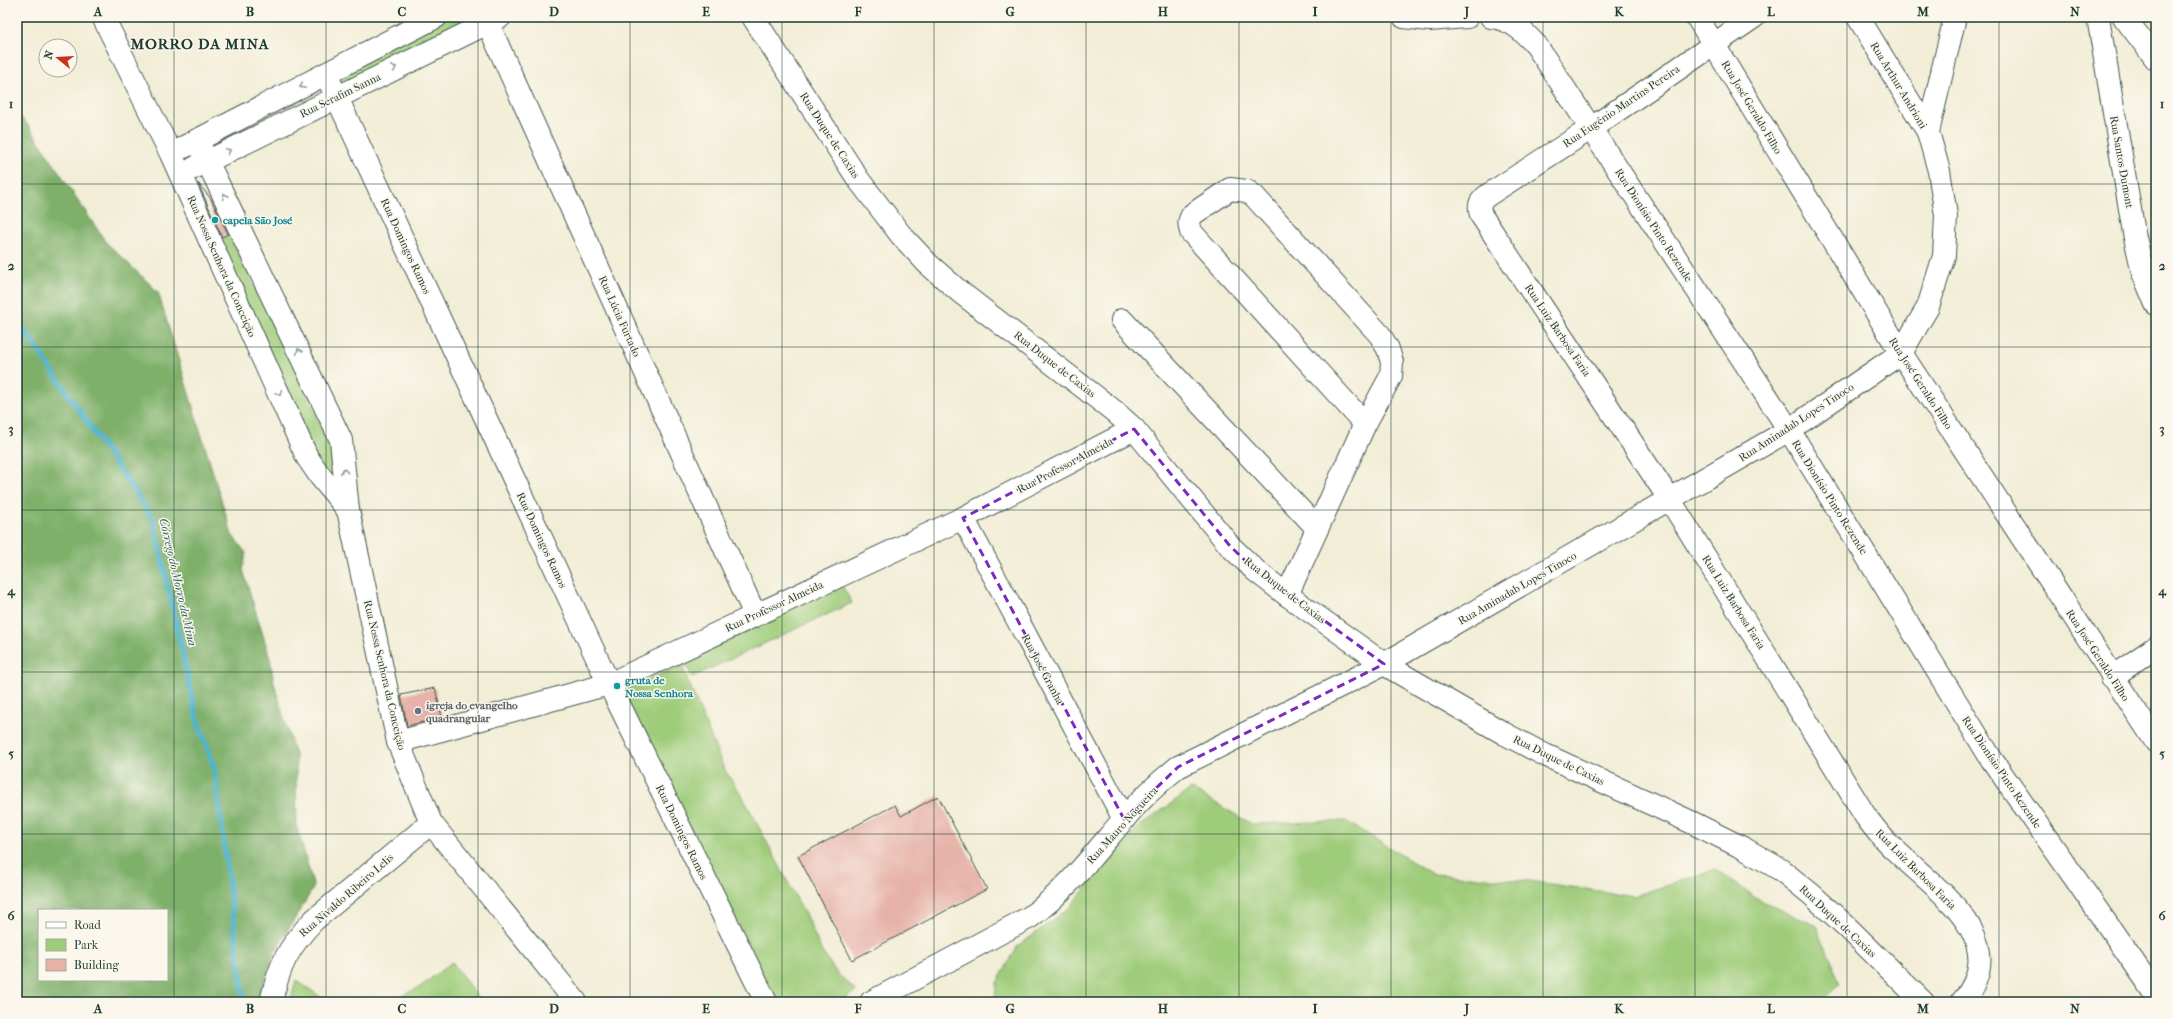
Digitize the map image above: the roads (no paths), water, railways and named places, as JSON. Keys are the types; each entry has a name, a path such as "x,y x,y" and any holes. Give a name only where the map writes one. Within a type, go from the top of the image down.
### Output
{"street":[{"name":"Rua Nossa Senhora da Conceição","path":"103,17 171,154 307,456 320,476 348,510"},
{"path":"171,154 436,17"},
{"name":"Rua Duque de Caxias","path":"753,17 858,179 901,235 928,264 960,292 1089,390 1134,429 1230,546 1256,571 1384,664 1545,755 1693,823 1745,849 1781,870 1842,922 1923,1002"},
{"path":"1404,17 1429,20 1467,17"},
{"name":"Rua Dionísio Pinto Rezende","path":"1491,17 1501,18 1519,28 1536,45 1789,430 1992,760 2156,994"},
{"name":"Rua José Geraldo Filho","path":"1697,17 1901,353 2156,742"},
{"name":"Rua Eugênio Martins Pereira","path":"1488,195 1590,129 1754,17"},
{"name":"Rua Arthur Andrioni","path":"1858,17 1928,132"},
{"name":"Rua Aminadab Lopes Tinoco","path":"1384,664 1789,430 1901,353 1928,307 1944,256 1946,216 1939,171 1928,132 1955,17"},
{"name":"Rua Santos Dumont","path":"2098,17 2134,233 2143,273 2156,304"},
{"path":"2124,17 2156,59"},
{"name":"Rua Serafim Sanna","path":"180,175 490,19"},
{"name":"Rua Lúcia Furtado","path":"490,19 755,615"},
{"name":"Rua Domingos Ramos","path":"326,74 609,684 766,1002"},
{"name":"Rua Nossa Senhora da Conceição","path":"197,140 341,440 348,510 398,742 431,823 576,1002"},
{"path":"1287,595 1365,424 1391,376 1392,362 1388,349 1380,335 1248,191 1230,189 1193,214 1189,219 1189,225 1192,232 1365,424"},
{"name":"Rua Luiz Barbosa Faria","path":"1488,195 1481,201 1479,208 1481,215 1670,500 1866,817 1890,846 1941,892 1965,919 1977,938 1981,961 1978,977 1962,1002"},
{"path":"1122,320 1317,528"},
{"name":"Rua Professor Almeida","path":"398,742 609,684 963,518 1134,429"},
{"name":"Rua José Granha","path":"963,518 1124,819"},
{"path":"2112,677 2156,647"},
{"name":"Rua Mauro Nogueira","path":"871,1002 1030,917 1046,906 1072,881 1124,819 1159,783 1178,767 1384,664"},
{"name":"Rua Nivaldo Ribeiro Lelis","path":"271,1002 283,961 296,938 314,920 431,823"}],"waterway":[{"name":"Córrego do Morro da Mina","path":"17,319 153,519 197,719 214,767 244,1002"}],"place":[{"name":"capela São José","path":"215,220"},
{"name":"gruta de Nossa Senhora","path":"617,686"},
{"name":"igreja do evangelho quadrangular","path":"418,711"}],"district":[{"name":"MORRO DA MINA","path":"200,44"}]}
